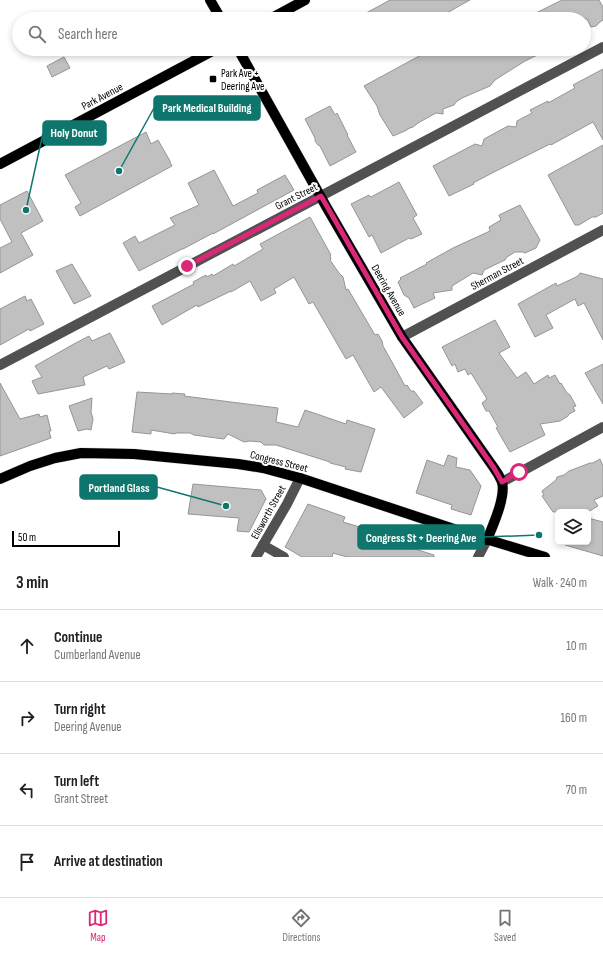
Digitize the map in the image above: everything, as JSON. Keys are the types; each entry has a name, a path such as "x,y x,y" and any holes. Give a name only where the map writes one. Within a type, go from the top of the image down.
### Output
{"main road":[{"path":"210,0 217,12"},
{"path":"283,12 305,0"},
{"name":"Park Avenue","path":"0,164 203,56"},
{"name":"Deering Avenue","path":"242,56 402,337 494,468 502,482"},
{"name":"Congress Street","path":"0,479 30,466 55,458 80,453 107,452 238,464 263,468 300,478 487,540 545,557"},
{"path":"487,540 495,521 503,494 502,482"}],"street":[{"name":"Grant Street","path":"591,53 603,47"},
{"name":"Grant Street","path":"0,365 586,56"},
{"name":"Sherman Street","path":"402,337 603,230"},
{"path":"502,482 603,427"},
{"name":"Ellsworth Street","path":"256,557 287,504 300,478"},
{"path":"478,557 487,540"},
{"path":"263,546 284,557"}],"building":[{"path":"390,0 470,0 449,12 368,12"},
{"path":"562,0 599,0 603,7 603,20 596,26 591,27 591,12 538,12"},
{"path":"419,56 535,56 495,80 490,86 462,98 454,105 443,109 443,114 436,113 413,127 393,136 380,115 377,106 364,86"},
{"path":"64,57 70,68 52,77 47,66"},
{"path":"603,69 603,140 593,122 551,145 550,144 494,172 449,196 433,166 475,144 482,146 484,139 508,126 516,127 517,121 532,113 530,110 548,101 548,103 575,88 573,85"},
{"path":"330,106 335,115 337,113 356,152 330,166 320,146 315,141 315,138 305,119"},
{"path":"146,132 151,144 158,140 172,166 80,216 75,207 81,203 65,175"},
{"path":"603,145 603,213 596,217 592,217 579,225 575,225 548,175"},
{"path":"214,170 233,206 258,193 257,190 285,175 294,190 213,234 139,271 123,243 135,236 139,243 175,225 170,218 199,205 188,183"},
{"path":"399,182 417,215 413,218 422,234 411,239 409,238 381,253 372,235 369,237 351,204 369,195 371,197"},
{"path":"27,191 43,221 21,233 33,255 0,273 0,248 12,242 0,219 0,205"},
{"path":"520,205 540,240 536,248 525,253 515,252 505,260 484,270 482,275 473,273 452,286 452,290 433,293 435,298 414,308 409,298 404,295 398,282 401,279 400,278 453,248 490,231 489,227 501,220 499,215"},
{"path":"310,217 331,255 330,260 343,277 346,290 348,289 375,335 378,334 405,386 407,385 411,391 414,391 423,403 404,418 381,387 374,392 353,355 346,359 313,302 309,304 294,277 274,289 276,293 261,301 250,281 231,292 198,307 197,305 162,325 152,306 194,284 193,282 206,275 207,277 212,274 213,276 233,264 234,266 263,249 260,244"},
{"path":"72,264 91,296 74,304 56,271"},
{"path":"580,273 603,279 603,340 584,303 578,306 575,299 546,315 553,328 535,337 518,304 556,283 557,286 578,276"},
{"path":"25,296 27,301 31,299 44,324 30,331 29,329 0,345 0,309"},
{"path":"495,320 510,347 499,353 517,378 526,372 534,384 548,375 549,378 555,375 560,384 561,383 570,395 576,406 573,407 575,411 560,421 540,424 545,435 510,452 496,428 498,427 489,411 486,411 482,403 487,399 471,373 468,375 465,369 458,372 455,364 452,366 442,347"},
{"path":"110,333 125,362 109,369 107,366 83,377 85,385 38,394 32,381 42,377 35,366 89,336 92,341"},
{"path":"603,364 603,404 585,373"},
{"path":"0,383 20,419 39,414 40,417 47,415 51,438 0,456"},
{"path":"137,392 185,394 184,396 278,408 276,422 298,427 305,410 346,424 347,420 375,429 361,472 345,469 346,467 276,445 264,445 261,442 244,442 228,434 224,439 194,435 190,433 175,434 151,430 151,434 132,432"},
{"path":"92,398 91,412 93,419 91,430 87,429 78,431 69,406"},
{"path":"448,455 457,458 456,467 470,470 481,486 471,515 451,509 452,505 416,493 427,460 444,466"},
{"path":"600,459 603,466 603,496 594,500 598,506 591,510 555,509 555,512 553,512 542,496 544,495 542,491 556,480 557,477 564,475 569,471 593,463"},
{"path":"193,484 261,490 266,499 249,532 237,531 239,518 188,514"},
{"path":"308,504 345,517 343,522 411,541 409,547 434,555 434,557 347,557 333,553 332,557 302,557 285,547"},
{"path":"591,519 603,522 603,556 565,545 591,545"}],"place":[{"name":"Park Ave + Deering Ave","path":"213,79"},
{"name":"Park Medical Building","path":"119,171"},
{"name":"Holy Donut","path":"26,210"},
{"name":"Portland Glass","path":"226,506"},
{"name":"Congress St + Deering Ave","path":"539,535"}],"route":[{"path":"187,266 321,196 402,337 494,468 502,482 519,472"}]}
